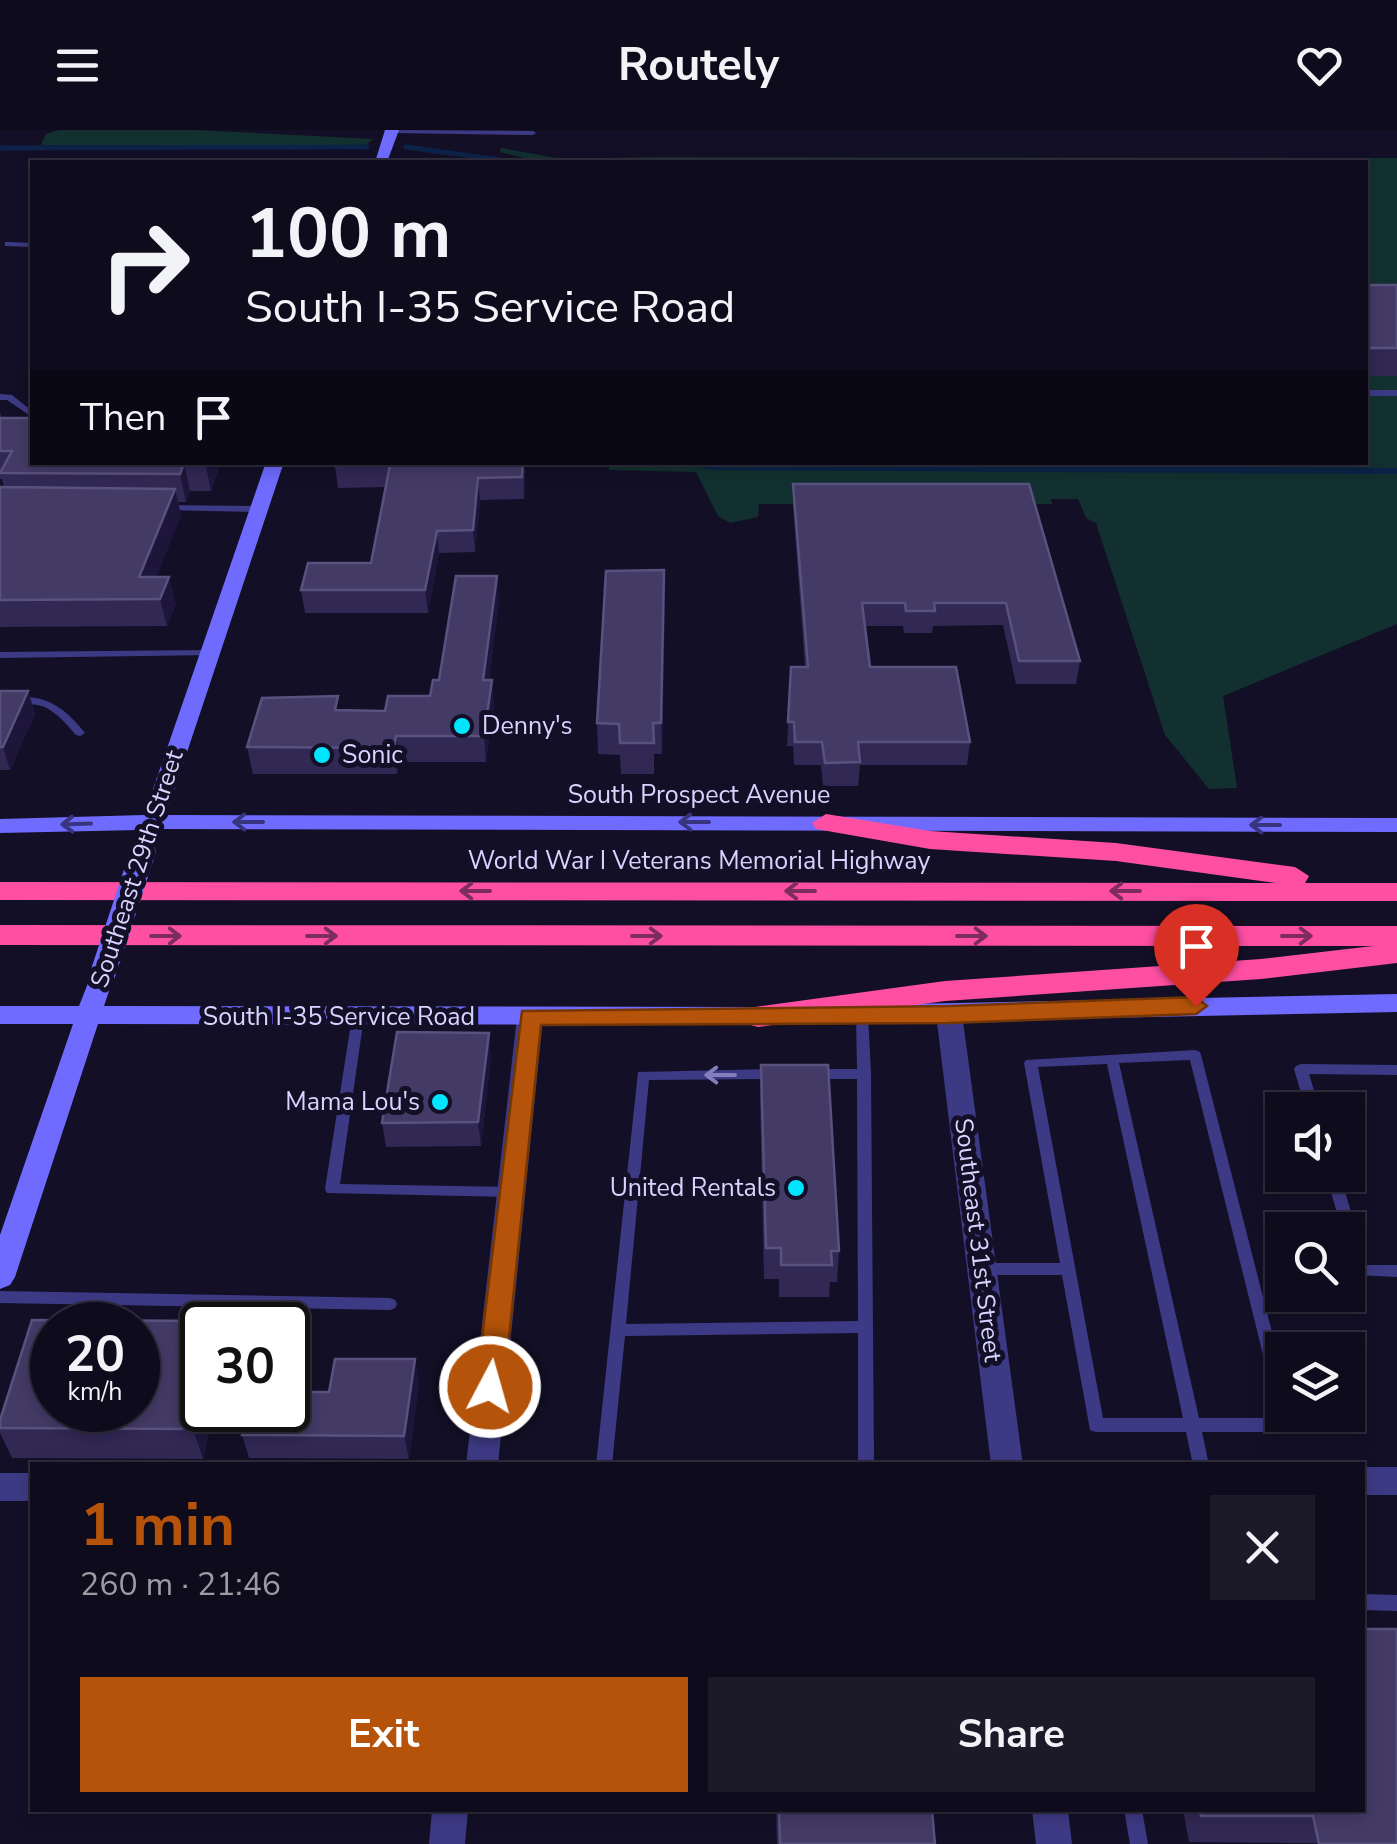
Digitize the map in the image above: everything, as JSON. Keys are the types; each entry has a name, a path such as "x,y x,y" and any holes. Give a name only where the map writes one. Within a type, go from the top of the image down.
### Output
{"highway":[{"path":"826,823 930,840 1116,852 1397,890"},
{"name":"World War I Veterans Memorial Highway","path":"0,890 1397,890"},
{"path":"0,936 1397,936"},
{"path":"758,1016 945,992 1261,969 1397,953"}],"main road":[{"path":"381,160 392,130"},
{"name":"Southeast 29th Street","path":"0,1279 275,465"},
{"name":"South Prospect Avenue","path":"0,826 153,822 1397,825"},
{"name":"South I-35 Service Road","path":"0,1015 758,1016 1397,1003"}],"street":[{"name":"Southeast 31st Street","path":"949,1014 1006,1462"},
{"path":"482,1462 530,1016"},
{"path":"1365,1481 1397,1482"},
{"path":"0,1487 30,1487"},
{"path":"447,1844 450,1812"},
{"path":"1050,1812 1054,1844"}],"lane":[{"path":"392,130 533,133"},
{"path":"8,244 30,244"},
{"path":"1368,393 1397,393"},
{"path":"0,397 9,397 30,413"},
{"path":"150,508 259,508"},
{"path":"0,654 210,654"},
{"path":"0,708 19,698 40,698 61,710 80,733"},
{"path":"862,1015 866,1462"},
{"path":"358,1017 332,1190 511,1192"},
{"path":"1265,1332 1195,1055 1032,1063 1096,1425 1265,1425"},
{"path":"1112,1059 1200,1462"},
{"path":"1308,1092 1301,1068 1397,1070"},
{"path":"604,1462 643,1075 864,1074"},
{"path":"1338,1192 1361,1271 1397,1271"},
{"path":"982,1269 1068,1268"},
{"path":"0,1279 390,1304"},
{"path":"618,1330 863,1327"},
{"path":"1365,1602 1397,1602"},
{"path":"1132,1812 1139,1844"}],"green space":[{"path":"59,130 195,130 373,139 366,145 41,145 46,134"},
{"path":"501,148 562,159 1397,158 1397,624 1223,696 1237,788 1209,789 1165,735 1096,523 1086,518 1078,499 1051,499 1052,504 759,504 758,517 730,523 718,516 696,472 609,470 608,465 1368,465 1368,160 532,160 500,152"}],"building":[{"path":"1368,285 1397,285 1397,348 1368,348"},
{"path":"0,418 30,418 30,465 183,465 180,474 0,473 12,451 0,451"},
{"path":"390,465 523,465 522,477 478,478 473,530 437,531 425,590 301,590 308,563 371,563"},
{"path":"793,484 1029,484 1080,661 1019,661 1006,603 934,603 935,611 906,611 905,603 862,603 870,667 956,667 970,742 858,742 860,762 825,763 822,742 795,742 794,722 788,722 791,667 808,667"},
{"path":"0,487 175,489 139,577 169,577 160,599 0,600"},
{"path":"664,570 661,723 653,723 654,743 620,743 619,724 597,723 606,571"},
{"path":"456,576 497,576 483,680 492,680 484,736 396,736 394,748 247,747 262,698 338,696 335,710 385,711 388,696 430,696 433,680 439,680"},
{"path":"0,691 28,691 3,747 0,747"},
{"name":"Mama Lou's","path":"397,1032 489,1033 478,1122 382,1123"},
{"name":"United Rentals","path":"761,1065 828,1065 839,1251 831,1251 832,1265 781,1265 781,1248 766,1248"},
{"path":"160,1321 180,1321 180,1429 160,1429"},
{"path":"30,1326 30,1428 0,1428 0,1420"},
{"path":"335,1359 415,1359 404,1436 242,1435 310,1432 310,1392 329,1392"},
{"path":"1365,1629 1397,1629 1397,1844 1319,1844 1313,1816 1201,1816 1200,1812 1365,1812"},
{"path":"779,1812 932,1812 935,1844 780,1844"}],"waterway":[{"path":"0,148 367,147"},
{"path":"406,147 501,160"},
{"path":"705,465 1397,471"}],"place":[{"name":"Denny's","path":"462,726"},
{"name":"Sonic","path":"322,755"},
{"name":"Mama Lou's","path":"440,1102"},
{"name":"United Rentals","path":"796,1188"}],"route":[{"path":"490,1387 530,1016 949,1014 1196,1006"}]}
